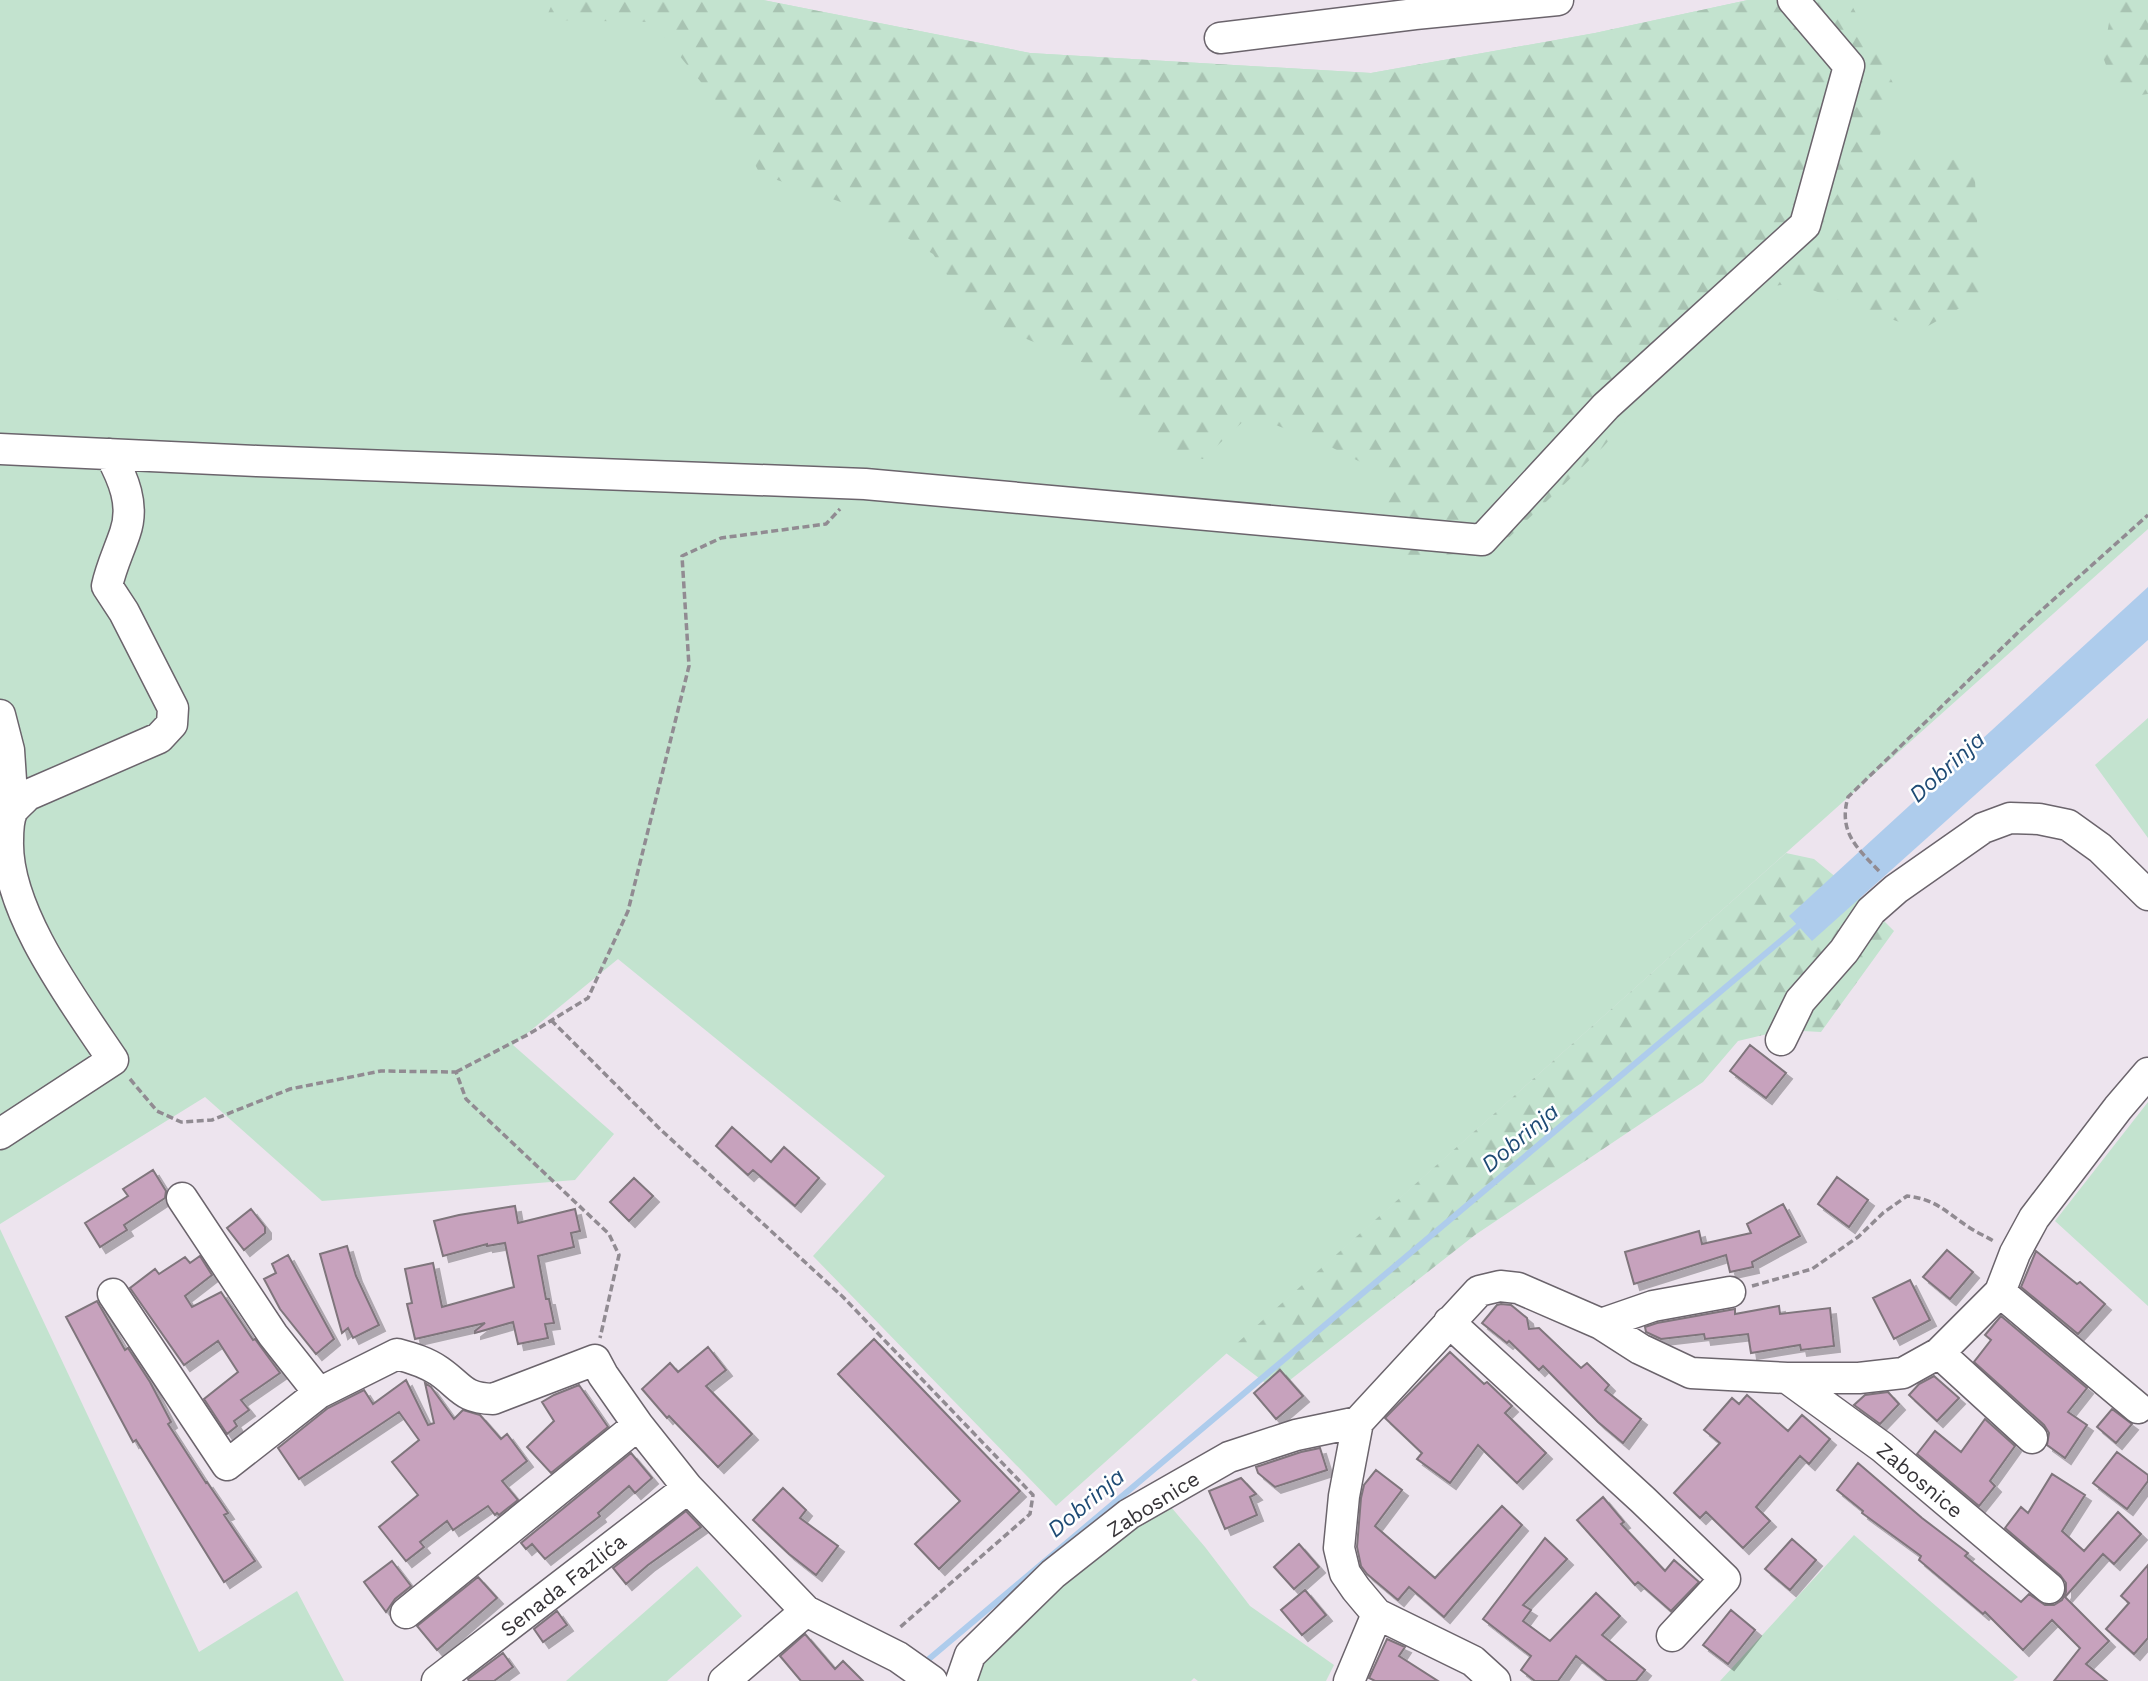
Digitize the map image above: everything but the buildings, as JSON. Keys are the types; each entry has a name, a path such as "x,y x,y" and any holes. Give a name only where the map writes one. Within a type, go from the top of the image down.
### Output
{"street":[{"path":"1220,38 1558,0"},
{"path":"0,449 865,484 1482,540 1606,406 1805,225 1849,66 1793,0"},
{"path":"13,810 28,795 159,738 172,724 173,708 124,612 107,586 110,571 127,531 129,511 125,482 110,454"},
{"path":"0,715 9,750 13,810 8,829 7,861 22,906 49,964 113,1060 0,1134"},
{"path":"1781,1040 1800,1001 1844,951 1871,911 1896,889 1983,828 2010,818 2039,819 2068,825 2100,848 2148,895"},
{"path":"1495,1681 1473,1661 1377,1614 1345,1573 1339,1548 1344,1496 1359,1422 1479,1291 1500,1286 1518,1288 1601,1324 1640,1349 1691,1373 1787,1378 1859,1378 1903,1373 1939,1353 2000,1292 2015,1253 2034,1218 2148,1073"},
{"path":"182,1198 273,1335 319,1392"},
{"path":"1601,1324 1653,1306 1730,1292"},
{"path":"2000,1292 2138,1408"},
{"path":"113,1294 227,1465 319,1392 397,1354 423,1362 441,1373 465,1394 478,1399 493,1399 595,1360 603,1376 638,1425 688,1488 806,1611 888,1652 931,1680"},
{"path":"1448,1322 1643,1500 1725,1579 1672,1636"},
{"path":"1939,1353 2032,1438"},
{"name":"Zabosnice","path":"1787,1378 1882,1447 2049,1588"},
{"name":"Zabosnice","path":"961,1681 971,1655 980,1646 1053,1574 1129,1514 1229,1457 1296,1435 1359,1422"},
{"path":"406,1613 638,1425"},
{"name":"Senada Fazlića","path":"437,1681 688,1488"},
{"path":"724,1681 806,1611"},
{"path":"1349,1681 1377,1614"}],"path":[{"path":"113,1060 157,1111 181,1122 212,1120 290,1088 381,1071 456,1072 588,998 628,911 689,666 682,556 721,538 826,524 865,484"},
{"path":"1880,872 1857,848 1844,823 1848,797 2034,617 2148,515"},
{"path":"551,1020 661,1130 843,1297 1033,1495 1030,1514 888,1652"},
{"path":"456,1072 466,1099 609,1234 619,1255 595,1360"},
{"path":"1730,1292 1812,1269 1858,1237 1883,1213 1907,1196 1923,1198 1942,1207 1972,1229 2015,1253"}],"green space":[{"path":"0,0 763,0 1030,53 1371,73 1595,33 1748,0 2148,0 2148,529 1056,1506 813,1256 885,1176 618,959 513,1045 614,1134 575,1180 322,1201 205,1097 0,1224"},
{"path":"554,0 763,0 1030,53 1371,73 1595,33 1748,0 1849,0 1893,83 1875,155 1974,161 1981,296 1921,330 1796,284 1743,288 1603,447 1495,551 1398,559 1382,473 1329,446 1250,415 1203,459 1159,454 1088,365 975,317 933,254 861,209 760,174 731,119 652,22 545,20"},
{"path":"2113,0 2148,0 2148,94 2118,98 2103,57"},
{"path":"2148,718 2148,838 2095,765"},
{"path":"1786,853 1814,859 1861,898 1894,931 1821,1032 1784,1030 1738,1041 1703,1082 1475,1235 1276,1391 1226,1353"},
{"path":"2148,1102 2148,1306 2055,1221"},
{"path":"0,1229 199,1652 297,1591 344,1681 0,1681"},
{"path":"1154,1487 1250,1606 1334,1665 1326,1681 1198,1681 1194,1678 1191,1681 968,1681 959,1670"},
{"path":"1854,1535 2018,1677 2013,1681 1720,1681"},
{"path":"697,1566 742,1616 667,1681 566,1681"}],"water":[{"path":"2148,587 2148,640 1812,941 1789,916"}],"waterway":[{"name":"Dobrinja","path":"923,1664 1803,922"}]}
